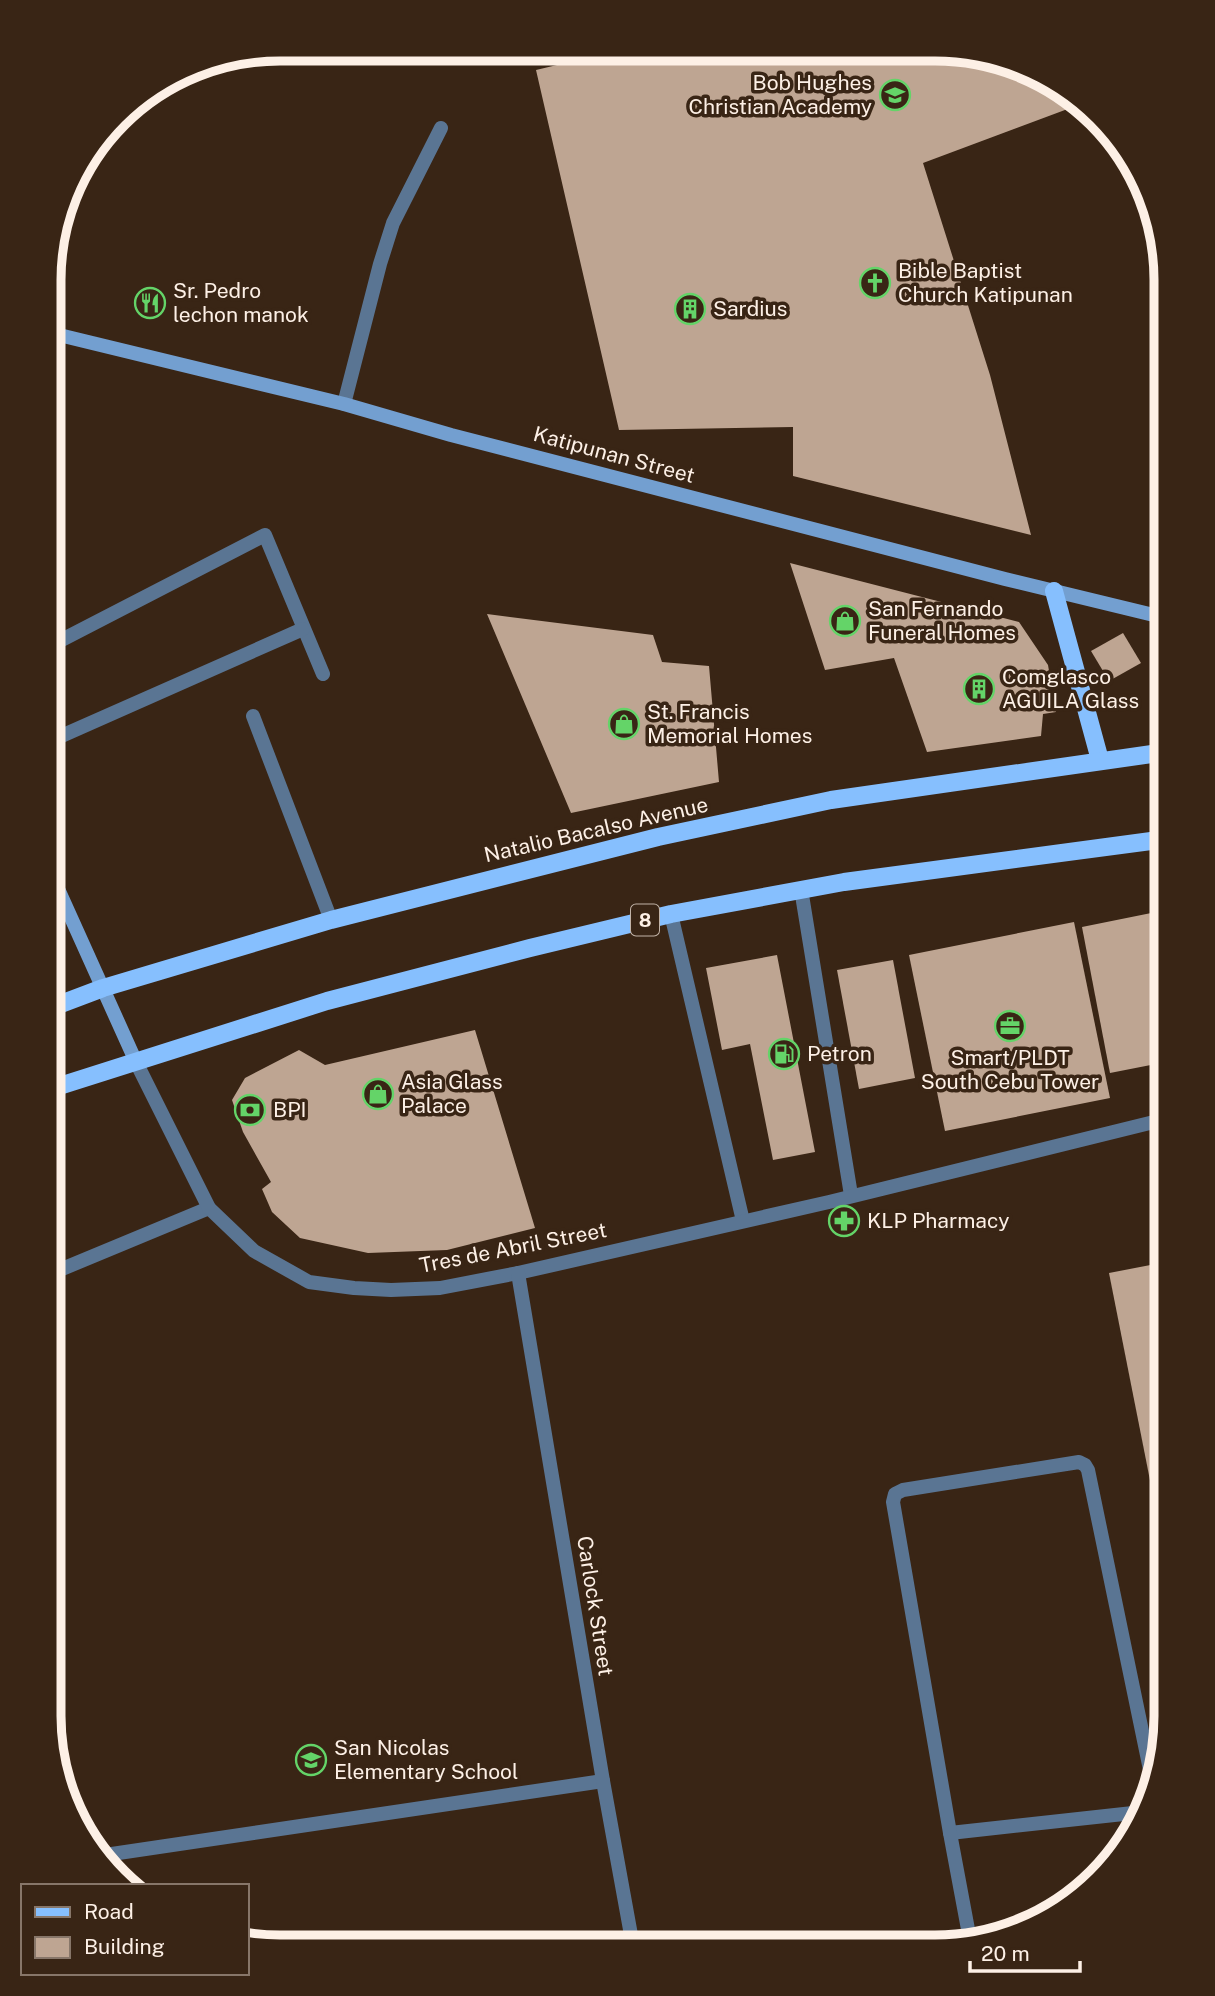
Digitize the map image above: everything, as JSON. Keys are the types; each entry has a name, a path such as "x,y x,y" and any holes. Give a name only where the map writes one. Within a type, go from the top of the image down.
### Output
{"main road":[{"name":"Katipunan Street","path":"61,335 344,404 451,435 1154,615"},
{"path":"1054,590 1100,760"},
{"name":"Natalio Bacalso Avenue","path":"61,1003 331,920 658,837 831,800 1154,753"},
{"name":"8","path":"61,1086 327,1001 671,914 801,889 1154,841"},
{"name":"Tres de Abril Street","path":"61,896 136,1062"}],"street":[{"path":"344,404 393,223 441,128"},
{"path":"61,640 265,535 323,674"},
{"path":"61,736 303,629"},
{"path":"253,716 331,920"},
{"path":"801,889 851,1195"},
{"path":"671,914 743,1220"},
{"name":"Tres de Abril Street","path":"136,1062 209,1208 254,1251 309,1282 367,1289 428,1288 518,1273 1153,1122"},
{"path":"61,1269 209,1208"},
{"name":"Carlock Street","path":"518,1273 631,1935"},
{"path":"969,1932 893,1502 895,1494 903,1490 1079,1462 1085,1465 1149,1763"},
{"path":"110,1854 603,1781"},
{"path":"950,1833 1130,1813"}],"building":[{"name":"Bible Baptist Church Katipunan","path":"572,62 964,63 1019,78 1070,108 923,163 990,375 1031,535 793,476 793,427 619,430 536,70"},
{"name":"Comglasco AGUILA Glass","path":"790,563 1019,622 1048,665 1056,712 1043,714 1041,736 927,752 894,658 825,670"},
{"name":"St. Francis Memorial Homes","path":"487,614 653,635 662,662 709,666 719,782 571,813"},
{"path":"1123,633 1141,663 1109,681 1091,651"},
{"path":"1154,913 1153,1064 1110,1073 1082,927"},
{"name":"Smart/PLDT South Cebu Tower","path":"1074,922 1110,1098 945,1131 909,955"},
{"path":"777,955 815,1152 773,1160 750,1044 722,1050 706,968"},
{"path":"893,960 915,1078 859,1089 837,970"},
{"path":"475,1030 535,1228 447,1250 368,1253 300,1238 272,1212 262,1189 271,1182 243,1132 232,1100 245,1078 299,1050 325,1065"},
{"path":"1153,1264 1153,1496 1109,1273"}],"place":[{"name":"Bob Hughes Christian Academy","path":"895,95"},
{"name":"Bible Baptist Church Katipunan","path":"875,283"},
{"name":"Sr. Pedro lechon manok","path":"150,303"},
{"name":"Sardius","path":"690,309"},
{"name":"San Fernando Funeral Homes","path":"845,621"},
{"name":"Comglasco AGUILA Glass","path":"979,689"},
{"name":"St. Francis Memorial Homes","path":"624,724"},
{"name":"Smart/PLDT South Cebu Tower","path":"1010,1026"},
{"name":"Petron","path":"784,1054"},
{"name":"Asia Glass Palace","path":"378,1094"},
{"name":"BPI","path":"250,1110"},
{"name":"KLP Pharmacy","path":"844,1221"},
{"name":"San Nicolas Elementary School","path":"311,1760"}]}
